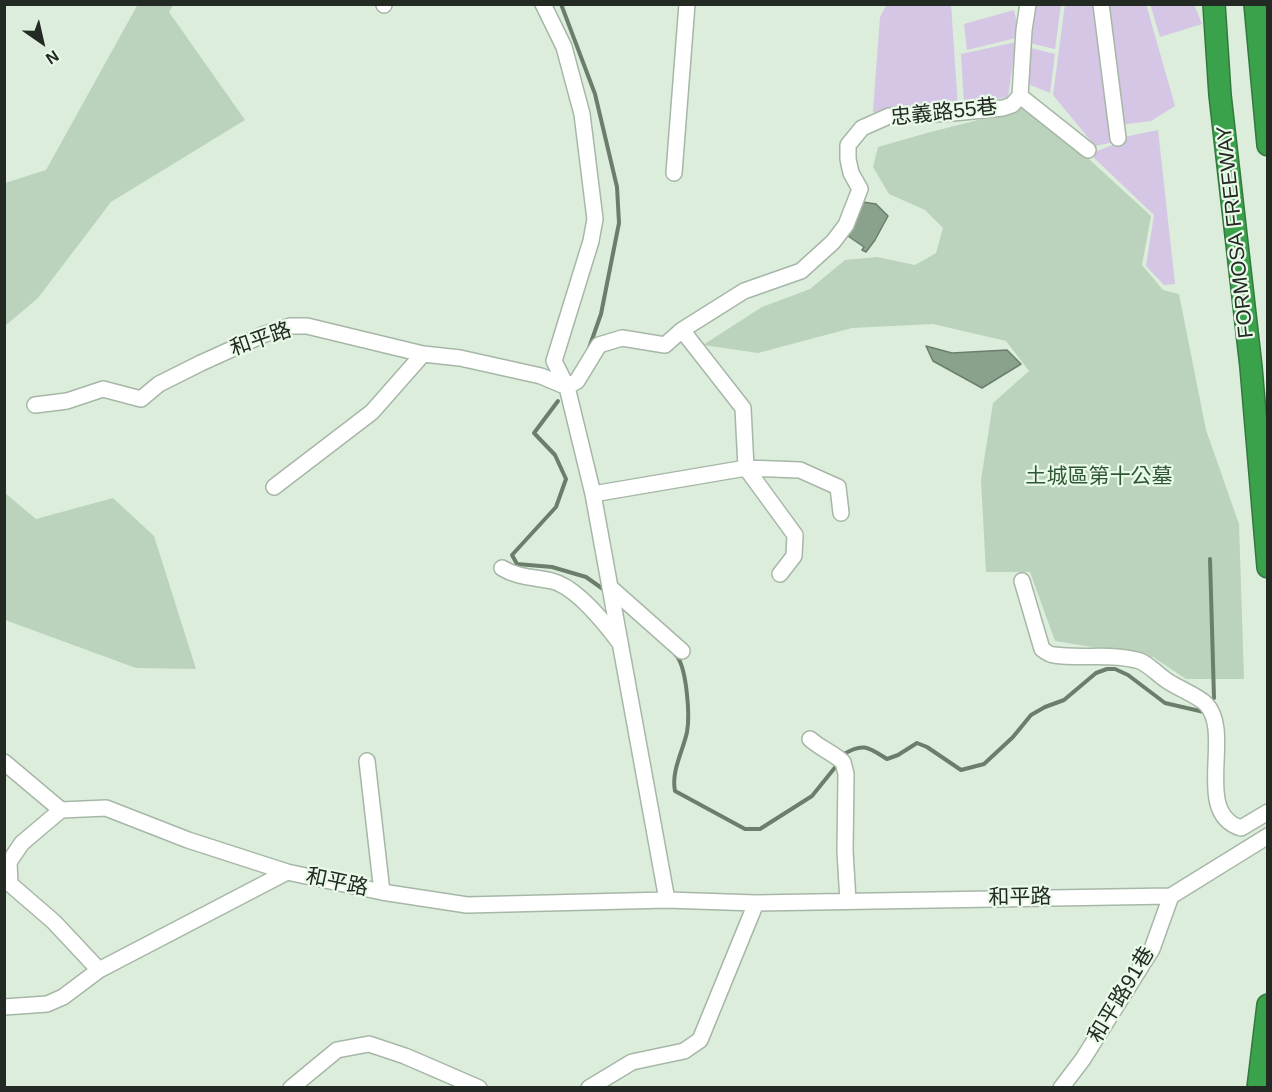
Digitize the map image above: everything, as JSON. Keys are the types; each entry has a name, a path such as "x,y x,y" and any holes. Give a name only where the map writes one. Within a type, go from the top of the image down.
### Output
{"highway":[{"name":"FORMOSA FREEWAY","path":"1214,4 1220,95 1251,367 1268,567"},
{"name":"FORMOSA FREEWAY","path":"1255,4 1268,146"},
{"path":"1258,1088 1268,1005"}],"street":[{"path":"543,4 564,47 582,114 595,219 591,241 554,361 567,387 593,494 667,900"},
{"path":"674,173 687,4"},
{"name":"忠義路55巷","path":"682,330 744,291 801,271 834,242 846,225 860,189 851,173 848,145 862,128 889,116 953,113 1012,105 1020,96 1022,49 1028,4"},
{"path":"1101,4 1118,138"},
{"path":"1020,96 1088,150"},
{"name":"和平路","path":"34,405 67,401 103,389 141,399 159,384 201,363 265,334 290,326 307,326 423,354 460,358 542,376 567,387"},
{"path":"567,387 577,381 599,345 622,338 664,345 682,330 743,408 746,468 795,535 794,556 780,574"},
{"path":"274,488 372,412 423,354"},
{"path":"593,494 746,468 800,470 838,487 841,513"},
{"path":"502,568 512,575 555,582 571,592 600,619 619,642"},
{"path":"1022,581 1042,649 1052,655 1089,655 1138,660 1167,681 1206,704 1216,726 1215,781 1221,812 1234,825 1241,828 1268,812"},
{"path":"612,589 682,651"},
{"path":"810,739 824,751 843,762 846,774 848,901"},
{"path":"367,761 382,892"},
{"path":"4,762 61,810"},
{"path":"99,970 54,922 7,882 9,862 22,843 61,810 106,808 188,840 287,872"},
{"path":"1171,896 1268,836"},
{"name":"和平路","path":"4,1007 47,1004 63,997 99,970 287,872 382,892 467,905 667,900 756,903 1171,896"},
{"name":"和平路91巷","path":"1061,1088 1083,1059 1152,949 1171,896"},
{"path":"589,1088 632,1062 684,1052 700,1040 756,903"},
{"path":"291,1088 300,1078 337,1050 369,1044 405,1056 479,1088"}],"green space":[{"path":"138,4 173,5 169,12 245,120 111,202 38,298 5,326 5,183 46,170"},
{"name":"土城區第十公墓","path":"1025,108 1090,160 1151,216 1142,265 1163,290 1179,294 1206,430 1239,524 1244,679 1186,679 1153,657 1055,641 1030,572 986,572 981,480 993,403 1029,371 1006,341 933,324 852,328 758,353 703,345 762,307 810,289 845,260 877,257 915,265 936,253 943,228 925,210 889,194 873,167 878,147"},
{"path":"4,492 36,519 113,498 154,536 196,669 136,668 5,620"}],"shaded area":[{"path":"863,202 876,204 888,216 866,252 862,250 864,247 848,236"},
{"path":"926,346 952,353 1007,350 1021,364 982,388 933,361"}],"building":[{"path":"887,4 951,4 958,108 873,112 880,17"},
{"path":"1034,4 1061,4 1055,49 1029,43"},
{"path":"1065,4 1097,4 1115,142 1095,146 1053,95"},
{"path":"1102,4 1146,4 1175,106 1151,121 1118,125"},
{"path":"1150,4 1194,4 1202,24 1160,37"},
{"path":"1014,10 1020,37 967,50 964,24"},
{"path":"1016,42 1008,97 964,104 961,54"},
{"path":"1027,47 1055,54 1050,93 1026,83"},
{"path":"1158,130 1175,284 1164,285 1146,266 1154,215 1090,154 1117,143 1124,137"}],"waterway":[{"path":"561,4 595,94 617,187 619,223 601,314 589,348"},
{"path":"558,401 534,433 555,455 566,479 556,507 512,555 517,564 552,567 586,577 603,589"},
{"path":"1210,559 1214,698"},
{"path":"675,654 685,679 688,715 687,732 675,776 675,791 745,829 760,829 812,796 837,765"},
{"path":"844,754 862,747 887,759 917,743 927,747 961,770 984,764 1013,737 1031,715 1064,700 1096,673 1107,669 1115,669 1128,675 1165,703 1204,712"}]}
